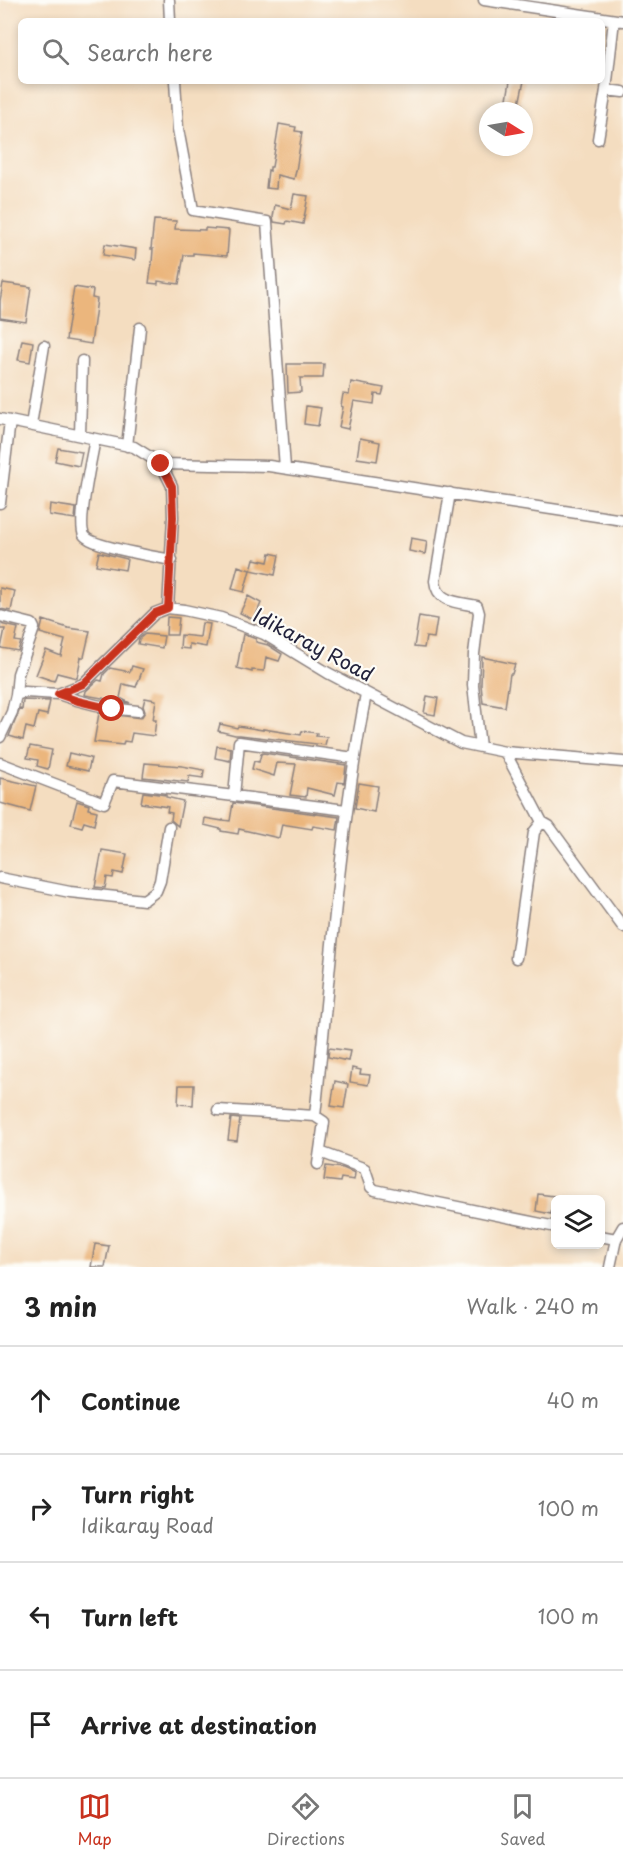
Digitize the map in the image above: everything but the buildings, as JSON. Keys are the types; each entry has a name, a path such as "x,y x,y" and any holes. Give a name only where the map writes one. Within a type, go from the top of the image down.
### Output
{"street":[{"path":"169,0 170,18"},
{"path":"484,0 619,20 598,139"},
{"path":"175,84 178,129 193,210 267,222 285,468"},
{"path":"606,90 623,92"},
{"path":"128,446 140,328"},
{"path":"31,425 44,346"},
{"path":"80,435 82,362"},
{"path":"0,503 5,420 134,447 161,464 285,468 623,520"},
{"path":"95,439 87,483 83,534 101,544 172,560"},
{"path":"58,694 83,684 155,613 168,608 172,560 172,486 161,464"},
{"path":"450,494 435,581 436,590 443,598 477,606 479,612 473,685 480,747"},
{"name":"Idikaray Road","path":"168,608 220,618 264,634 366,694 461,743 505,752 623,762"},
{"path":"0,616 32,624 34,628 18,674 12,712 0,737"},
{"path":"16,695 25,692 58,694 112,709 138,711"},
{"path":"315,1116 346,810 366,694"},
{"path":"234,796 239,742 354,758"},
{"path":"505,752 542,822 549,826 623,927"},
{"path":"0,763 104,802 112,781 346,810"},
{"path":"516,958 534,832 542,822"},
{"path":"0,878 70,892 144,900 156,891 160,881 170,827"},
{"path":"218,1110 315,1116 324,1122 319,1158 365,1169 371,1187 375,1190 551,1226"},
{"path":"610,1267 616,1239 623,1227"},
{"path":"605,1237 616,1239"}],"route":[{"path":"112,709 58,694 83,684 155,613 168,608 172,560 172,486 161,464"}]}
